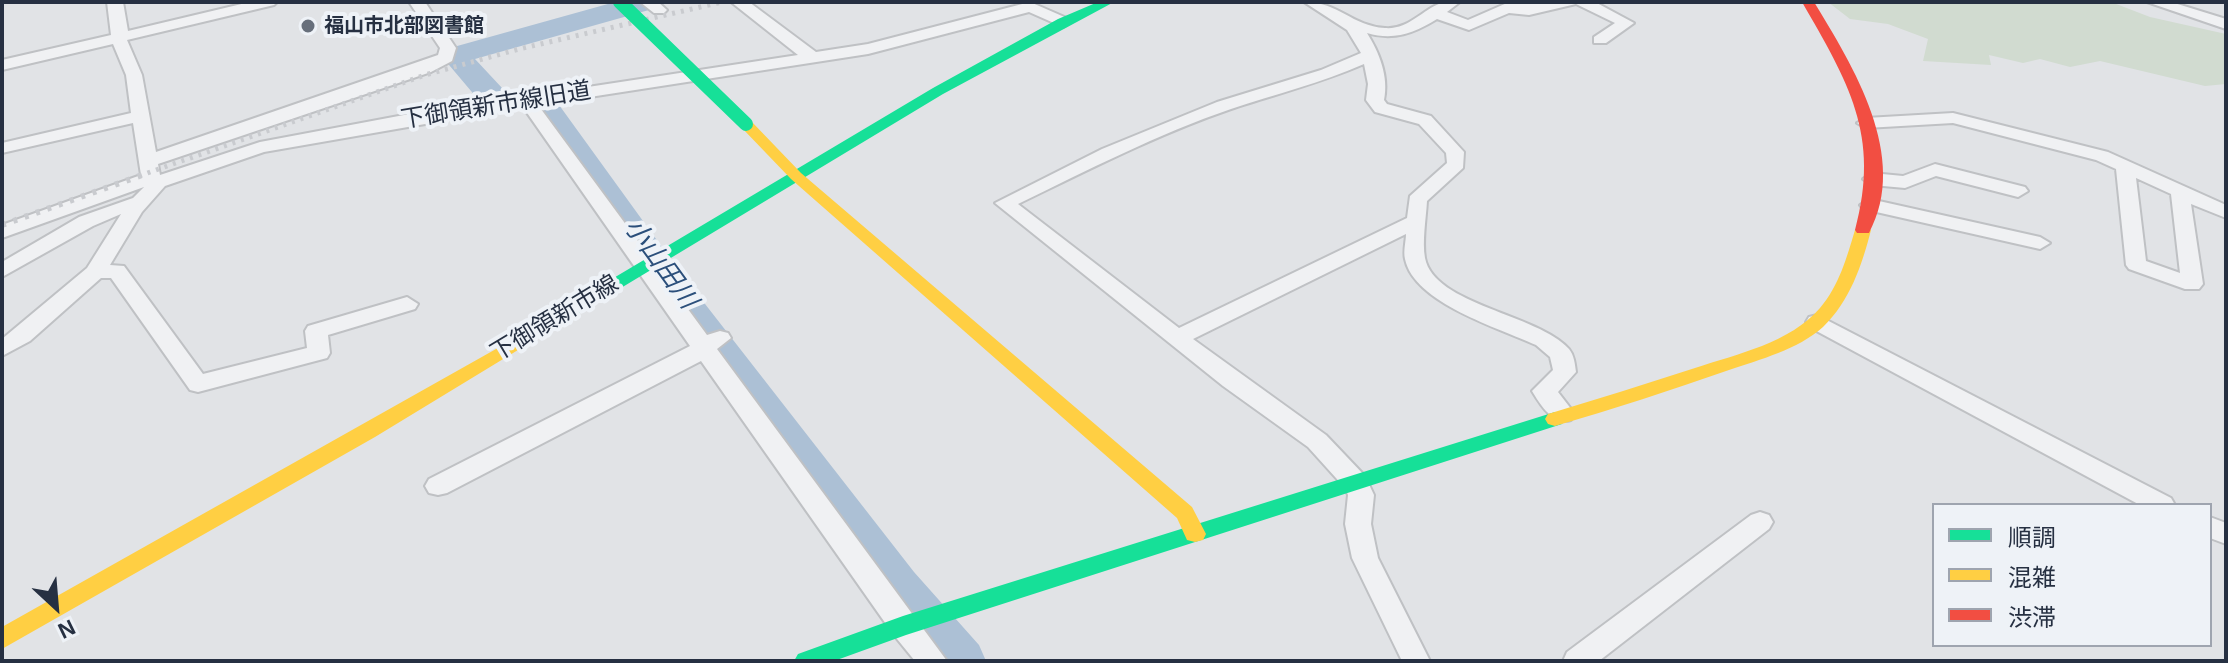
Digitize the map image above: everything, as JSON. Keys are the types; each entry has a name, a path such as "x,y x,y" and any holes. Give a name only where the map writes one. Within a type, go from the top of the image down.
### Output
{"street":[{"path":"115,2 120,30 118,37 134,75 139,116 153,173"},
{"path":"2,65 269,2"},
{"path":"2,232 446,58 448,48 417,2"},
{"path":"620,2 796,176 1185,513 1195,534"},
{"path":"739,2 813,58"},
{"name":"下御領新市線","path":"2,639 368,432 645,265 1063,22 1108,2"},
{"path":"1312,2 1353,27 1364,38 1378,90 1375,100 1381,108 1425,120 1455,152 1456,164 1417,200 1415,258 1424,278 1441,293 1544,340 1561,354 1565,372 1544,391 1563,414"},
{"path":"1353,27 1364,26 1386,33 1437,14 1452,2"},
{"path":"1437,14 1469,25 1507,8 1529,10 1570,2"},
{"path":"1583,2 1626,23 1600,40"},
{"path":"806,661 903,626 1722,366 1798,336 1817,322 1846,286 1870,205 1873,155 1866,123 1823,25 1808,2"},
{"path":"2155,2 2226,24"},
{"name":"下御領新市線旧道","path":"2,349 22,336 95,272 140,202 153,173 260,147 527,101 868,49 1030,7 1063,22"},
{"path":"1371,55 1327,74 1194,117 1108,153 1005,203 1281,418 1317,441 1356,483 1361,495 1358,524 1365,558 1416,661"},
{"path":"527,101 645,265 712,342 903,626 933,661"},
{"path":"2,148 139,116"},
{"path":"1866,123 1953,118 2102,156 2226,212"},
{"path":"2125,166 2136,265 2192,284 2180,190"},
{"path":"1872,179 1905,182 1935,170 2018,191"},
{"path":"2,271 59,237 124,205 140,202"},
{"path":"1870,205 2040,243"},
{"path":"1179,337 1414,222"},
{"path":"95,272 117,271 198,384 319,353 316,331 407,304"},
{"path":"1817,322 2158,503"},
{"path":"438,486 693,356 712,342"},
{"path":"1577,661 1760,522"}],"shaded area":[{"path":"1828,2 2111,2 2150,17 2226,34 2226,84 2205,86 2100,61 2070,67 2040,59 2023,63 1989,55 1991,65 1923,61 1928,39 1888,24 1850,19"}],"waterway":[{"name":"小山田川","path":"646,2 460,54 459,59 493,97 543,105 664,276 896,586 960,661"}],"railway":[{"path":"139,176 425,75 519,49 722,2"},
{"path":"2,225 145,174"}],"traffic: fast":[{"path":"620,2 746,124"},
{"path":"512,346 938,91 1063,22 1108,2"},
{"path":"806,661 903,626 1555,419"}],"traffic: slow":[{"path":"746,124 796,176 1185,513 1195,534"},
{"path":"1555,419 1713,369 1768,350 1799,335 1826,313 1841,291 1863,230"},
{"path":"2,639 368,432 512,346"}],"traffic: jam":[{"path":"1808,2 1850,80 1872,143 1874,180 1863,230"}],"place":[{"name":"福山市北部図書館","path":"308,26"}]}
